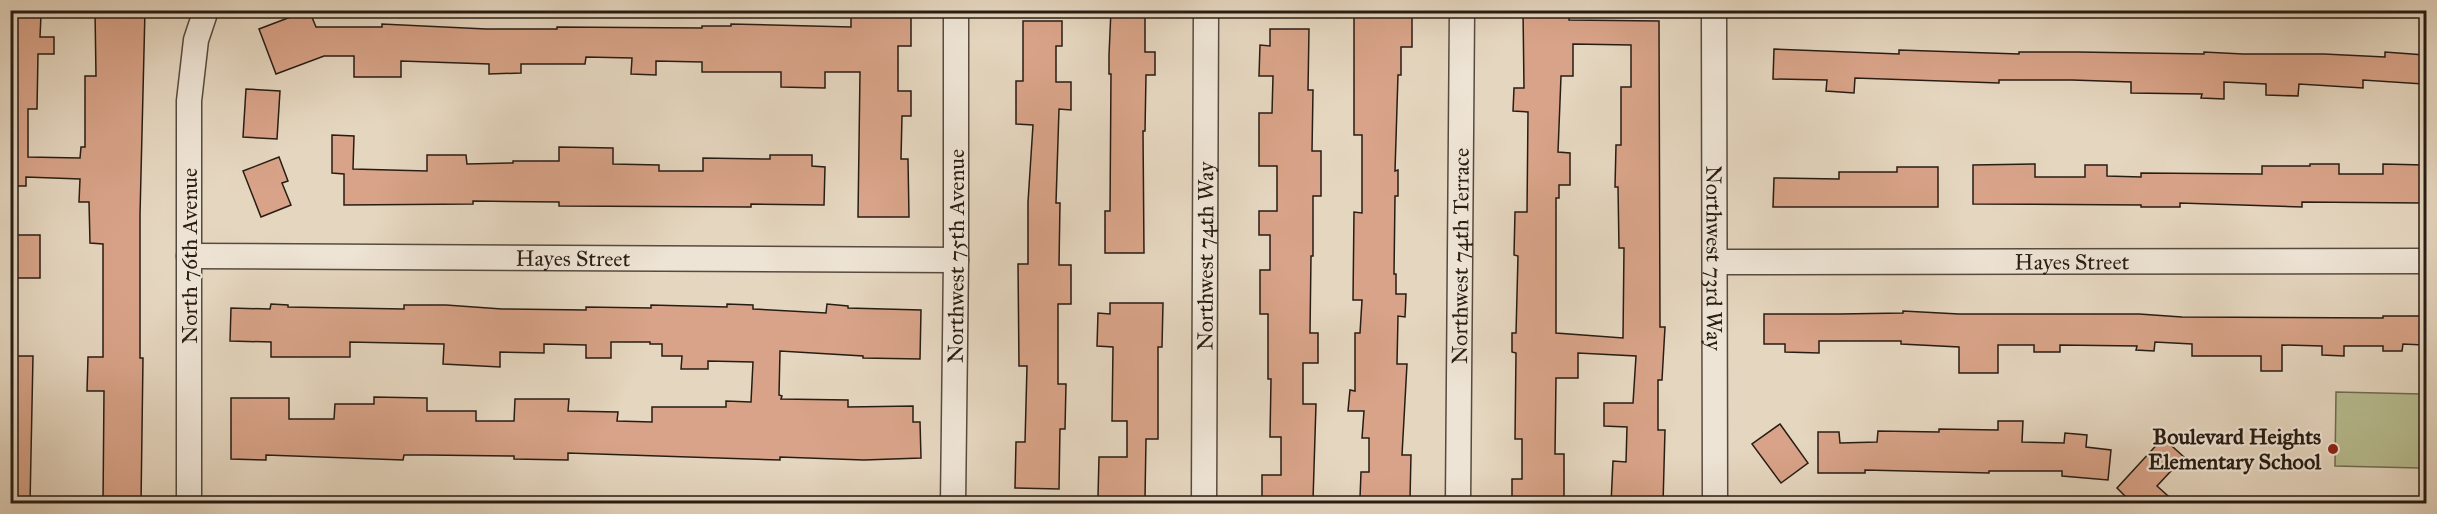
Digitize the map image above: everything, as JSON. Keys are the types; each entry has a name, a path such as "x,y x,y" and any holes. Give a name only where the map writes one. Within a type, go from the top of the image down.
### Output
{"street":[{"name":"North 76th Avenue","path":"189,504 189,101 196,40 206,10"},
{"name":"Northwest 75th Avenue","path":"953,504 956,10"},
{"name":"Northwest 74th Way","path":"1204,504 1206,10"},
{"name":"Northwest 74th Terrace","path":"1458,504 1461,10"},
{"name":"Northwest 73rd Way","path":"1714,10 1715,504"},
{"name":"Hayes Street","path":"189,256 956,260"},
{"name":"Hayes Street","path":"1716,262 2427,261"}],"green space":[{"path":"2336,392 2421,394 2420,468 2335,466"}],"building":[{"path":"95,10 145,10 140,215 140,358 143,358 141,504 103,504 104,391 87,391 88,357 103,357 103,244 90,243 89,202 79,202 80,179 26,177 26,186 10,186 10,15 41,15 40,37 54,37 54,54 38,54 37,109 28,109 28,157 80,158 81,147 85,147 85,76 96,76"},
{"path":"309,10 316,27 382,27 382,24 486,29 702,28 702,26 731,26 731,24 851,27 851,17 911,17 911,46 898,46 898,91 911,91 911,116 902,116 901,159 908,159 909,217 858,217 860,72 825,72 825,88 781,87 781,72 702,72 702,62 656,61 656,75 631,74 632,58 586,57 585,64 521,64 521,73 489,74 489,64 401,61 401,77 354,77 354,56 324,56 276,74 259,29"},
{"path":"1111,10 1145,10 1145,52 1155,52 1155,75 1146,75 1145,131 1143,131 1144,253 1105,253 1105,211 1110,211"},
{"path":"1354,10 1412,10 1412,47 1401,47 1401,75 1398,75 1395,171 1398,170 1398,196 1395,196 1394,274 1396,274 1396,294 1406,294 1405,317 1398,316 1397,364 1407,364 1402,455 1411,455 1410,499 1360,498 1361,472 1369,472 1369,438 1362,438 1364,411 1348,411 1350,390 1355,391 1355,333 1360,333 1362,300 1353,300 1354,212 1362,213 1362,135 1354,135"},
{"path":"1523,10 1570,10 1569,20 1659,21 1660,327 1665,327 1662,380 1658,380 1658,430 1665,430 1663,504 1611,504 1613,461 1626,462 1627,427 1604,426 1604,403 1633,403 1636,356 1578,353 1578,378 1556,378 1555,454 1564,454 1564,499 1512,499 1512,479 1522,479 1522,439 1515,439 1516,353 1512,352 1512,333 1516,333 1518,256 1514,255 1515,212 1527,212 1528,112 1513,111 1514,88 1524,88","holes":["1573,44 1631,45 1631,87 1621,87 1621,145 1616,145 1615,187 1618,187 1619,248 1624,248 1623,338 1556,333 1556,198 1559,198 1559,185 1570,185 1570,153 1558,152 1561,76 1573,76"]},
{"path":"1023,21 1062,21 1062,46 1056,46 1056,82 1071,82 1071,110 1059,109 1056,203 1060,203 1059,265 1071,265 1071,304 1058,304 1058,384 1066,384 1065,429 1060,429 1059,489 1015,488 1016,442 1025,442 1027,366 1019,366 1018,264 1028,264 1028,202 1033,125 1016,124 1016,81 1023,81"},
{"path":"1270,29 1309,29 1308,90 1313,90 1312,151 1321,151 1321,196 1313,196 1313,256 1311,256 1310,333 1318,333 1318,363 1303,363 1303,404 1316,404 1313,500 1262,500 1262,475 1281,475 1281,437 1270,437 1271,379 1268,379 1268,314 1260,314 1260,270 1270,270 1270,235 1259,235 1259,211 1277,211 1277,166 1259,166 1259,113 1272,113 1273,76 1259,76 1260,45 1270,46"},
{"path":"1774,49 1899,54 1899,50 2019,54 2019,52 2078,52 2204,54 2204,52 2385,57 2385,52 2425,55 2423,84 2363,80 2363,88 2299,84 2298,96 2266,95 2266,84 2224,82 2224,99 2201,98 2202,94 2131,93 2131,82 2072,80 1999,80 1999,83 1855,78 1854,93 1826,91 1827,80 1773,79"},
{"path":"246,89 280,91 277,139 243,137"},
{"path":"332,135 354,136 353,169 427,171 427,155 466,155 467,164 559,161 559,147 613,148 613,164 659,165 659,171 703,171 703,158 770,159 770,155 812,155 812,166 825,167 824,205 559,206 559,202 473,201 473,204 344,205 344,174 332,173"},
{"path":"279,157 288,181 282,183 291,205 261,217 243,171"},
{"path":"2035,164 2035,177 2085,177 2085,165 2107,165 2107,176 2141,177 2141,173 2262,174 2262,166 2310,166 2310,164 2339,164 2339,174 2383,174 2383,164 2424,165 2423,203 2302,202 2302,207 2180,203 2180,207 1973,204 1973,165"},
{"path":"1897,167 1938,167 1938,207 1773,207 1774,178 1839,179 1839,172 1897,172"},
{"path":"10,235 40,235 40,278 10,278"},
{"path":"1110,303 1163,303 1162,347 1158,347 1158,439 1146,439 1145,498 1098,497 1099,457 1127,457 1127,421 1112,421 1113,347 1097,346 1098,313 1110,314"},
{"path":"271,304 288,305 288,307 404,309 404,305 446,305 502,309 586,310 586,307 651,308 651,305 727,307 727,304 753,305 753,309 826,313 827,304 848,306 848,308 921,310 920,359 863,358 863,356 780,351 779,395 782,396 781,399 848,400 848,407 913,406 913,422 920,422 921,458 864,460 780,457 780,460 568,453 568,460 514,459 514,456 426,455 404,455 403,460 266,455 266,460 231,459 231,398 289,398 289,419 334,419 335,404 374,404 374,397 427,398 427,411 476,411 476,421 514,421 515,399 569,399 568,411 618,412 617,421 652,422 652,407 726,407 726,401 751,402 753,362 708,361 708,369 681,369 682,356 662,356 662,344 650,344 650,342 611,342 611,358 586,358 586,345 544,344 544,353 500,352 500,367 443,364 444,344 350,342 350,357 271,357 271,342 230,341 231,308 270,309"},
{"path":"1903,311 1959,314 2139,314 2182,317 2383,318 2383,316 2423,316 2423,345 2403,344 2402,351 2383,351 2383,346 2344,346 2344,356 2322,355 2322,346 2282,345 2282,371 2261,371 2261,356 2192,356 2192,344 2155,342 2154,351 2136,350 2137,346 2060,345 2060,352 2034,352 2034,345 1998,345 1998,373 1959,373 1959,347 1901,344 1901,341 1819,341 1819,353 1785,352 1785,344 1764,344 1764,314 1903,313"},
{"path":"10,356 33,356 30,504 10,504"},
{"path":"1998,421 2023,421 2022,442 2064,443 2065,433 2087,435 2086,447 2111,450 2108,480 2062,476 2062,471 1989,471 1989,473 1865,470 1865,473 1818,473 1818,432 1839,432 1840,443 1877,442 1878,431 1998,430"},
{"path":"1780,424 1808,463 1781,483 1752,444"},
{"path":"2163,438 2184,457 2157,486 2177,504 2133,504 2117,488"}],"place":[{"name":"Boulevard Heights Elementary School","path":"2333,449"}]}
